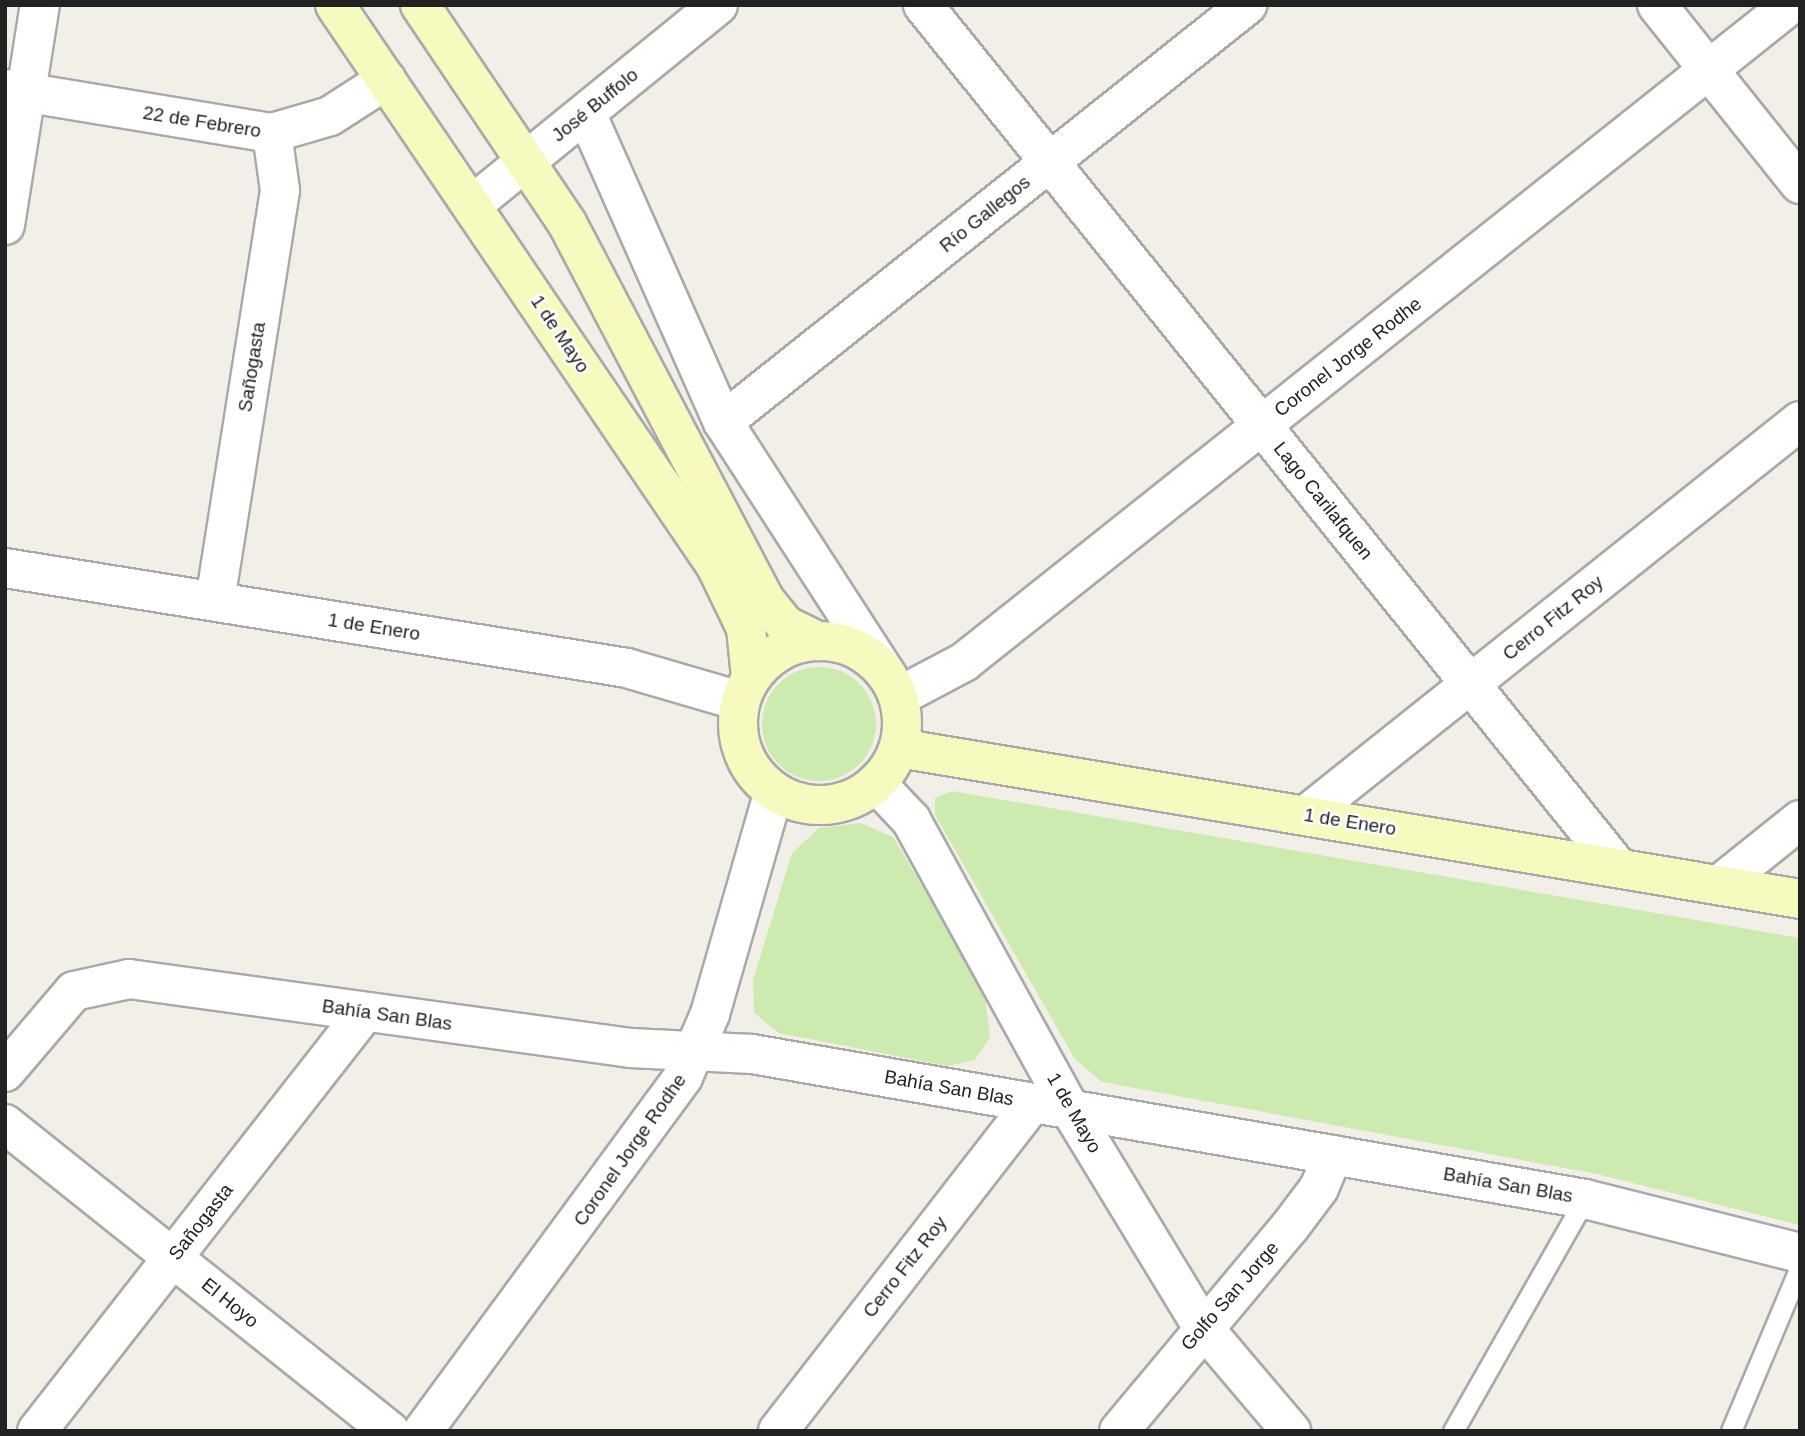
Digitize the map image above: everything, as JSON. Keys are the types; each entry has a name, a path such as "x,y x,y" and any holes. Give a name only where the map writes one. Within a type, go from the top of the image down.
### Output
{"main road":[{"name":"1 de Mayo","path":"335,5 728,586 751,647 746,689"},
{"path":"420,5 527,160 765,600 785,625 818,641"},
{"path":"818,641 844,644 892,685 899,748 876,783 842,803 820,806 774,792 743,752 746,689 792,645 818,641"},
{"name":"1 de Enero","path":"899,748 1618,866 1800,899"}],"street":[{"path":"5,225 16,91 40,5"},
{"name":"José Buffolo","path":"472,205 718,5"},
{"name":"Lago Carilafquen","path":"923,5 1618,866"},
{"name":"Río Gallegos","path":"723,422 1247,5"},
{"path":"1657,5 1800,184"},
{"name":"Coronel Jorge Rodhe","path":"892,685 954,669 1790,5"},
{"name":"22 de Febrero","path":"16,91 272,133 330,116 386,80"},
{"path":"586,113 723,422 892,685"},
{"name":"Sañogasta","path":"215,601 280,190 272,133"},
{"name":"Cerro Fitz Roy","path":"1306,815 1800,421"},
{"name":"1 de Enero","path":"5,568 746,689"},
{"name":"1 de Mayo","path":"876,783 911,820 1070,1109 1202,1326 1291,1431"},
{"name":"Coronel Jorge Rodhe","path":"423,1431 666,1105 697,1048 774,792"},
{"path":"1719,885 1800,820"},
{"name":"Bahía San Blas","path":"5,1072 62,1001 90,983 129,979 631,1048 697,1048 1070,1109 1585,1199 1800,1253"},
{"name":"Sañogasta","path":"37,1431 365,1012"},
{"name":"Cerro Fitz Roy","path":"778,1431 1032,1103"},
{"name":"El Hoyo","path":"5,1124 389,1431"},
{"name":"Golfo San Jorge","path":"1119,1431 1202,1326 1297,1218 1333,1155"}],"lane":[{"path":"1453,1431 1585,1199"},
{"path":"1731,1431 1800,1267"}],"green space":[{"path":"819,667 841,671 860,683 872,702 876,724 872,746 860,765 841,777 819,781 797,777 778,765 766,746 762,724 766,702 778,683 797,671"},
{"path":"952,791 1800,938 1800,1225 1597,1174 1102,1082 1075,1059 935,815 935,798"},
{"path":"861,823 893,837 984,989 990,1037 975,1060 947,1066 779,1033 754,1013 753,980 792,853 819,828"}]}
